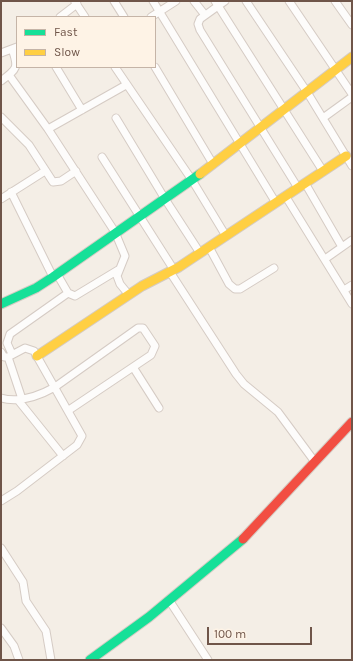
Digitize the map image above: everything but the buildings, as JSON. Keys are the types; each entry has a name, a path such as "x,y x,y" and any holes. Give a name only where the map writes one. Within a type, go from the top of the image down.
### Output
{"main road":[{"path":"1,304 36,288 55,276 115,232 192,180 352,57"},
{"path":"37,356 129,295 172,271 200,253 323,171 349,157"},
{"path":"90,660 169,600 244,538 352,422"}],"street":[{"path":"114,1 123,16"},
{"path":"153,1 238,144 276,203"},
{"path":"153,16 176,1"},
{"path":"194,1 205,15"},
{"path":"246,1 349,157 352,166"},
{"path":"288,1 352,94"},
{"path":"335,1 352,25"},
{"path":"323,171 283,110 219,2 200,19 200,30 261,127 342,247"},
{"path":"61,16 76,3 84,16"},
{"path":"1,53 15,48"},
{"path":"1,81 16,68"},
{"path":"57,68 82,110"},
{"path":"116,68 192,180 226,236"},
{"path":"155,68 213,164"},
{"path":"9,75 48,129 115,232 125,256 118,270 118,280 129,295"},
{"path":"48,129 126,85"},
{"path":"323,118 352,97"},
{"path":"1,117 29,145 54,182 58,183 76,172"},
{"path":"116,118 200,253"},
{"path":"102,157 236,374 244,384 278,412 315,462"},
{"path":"1,198 45,170"},
{"path":"11,192 55,276 68,293 75,296 80,294 118,270"},
{"path":"286,197 352,304"},
{"path":"325,259 352,240"},
{"path":"209,247 229,284 235,289 240,289 274,268"},
{"path":"344,290 352,285"},
{"path":"63,456 20,399 7,343 10,334 68,293"},
{"path":"1,398 20,399 44,393 142,327 155,346 151,355 69,410"},
{"path":"1,352 4,356 10,356 25,348 34,351 69,410 82,436 77,445 17,491 1,501"},
{"path":"133,367 159,408"},
{"path":"1,548 23,582 26,601 46,631 51,660"},
{"path":"169,600 208,660"},
{"path":"1,628 14,646 19,660"}],"traffic: fast":[{"path":"1,304 36,288 53,277 200,174"},
{"path":"90,660 149,617 243,539"}],"traffic: slow":[{"path":"200,174 352,57"},
{"path":"37,356 142,286 179,267 346,156"}],"traffic: jam":[{"path":"243,539 352,422"}]}
